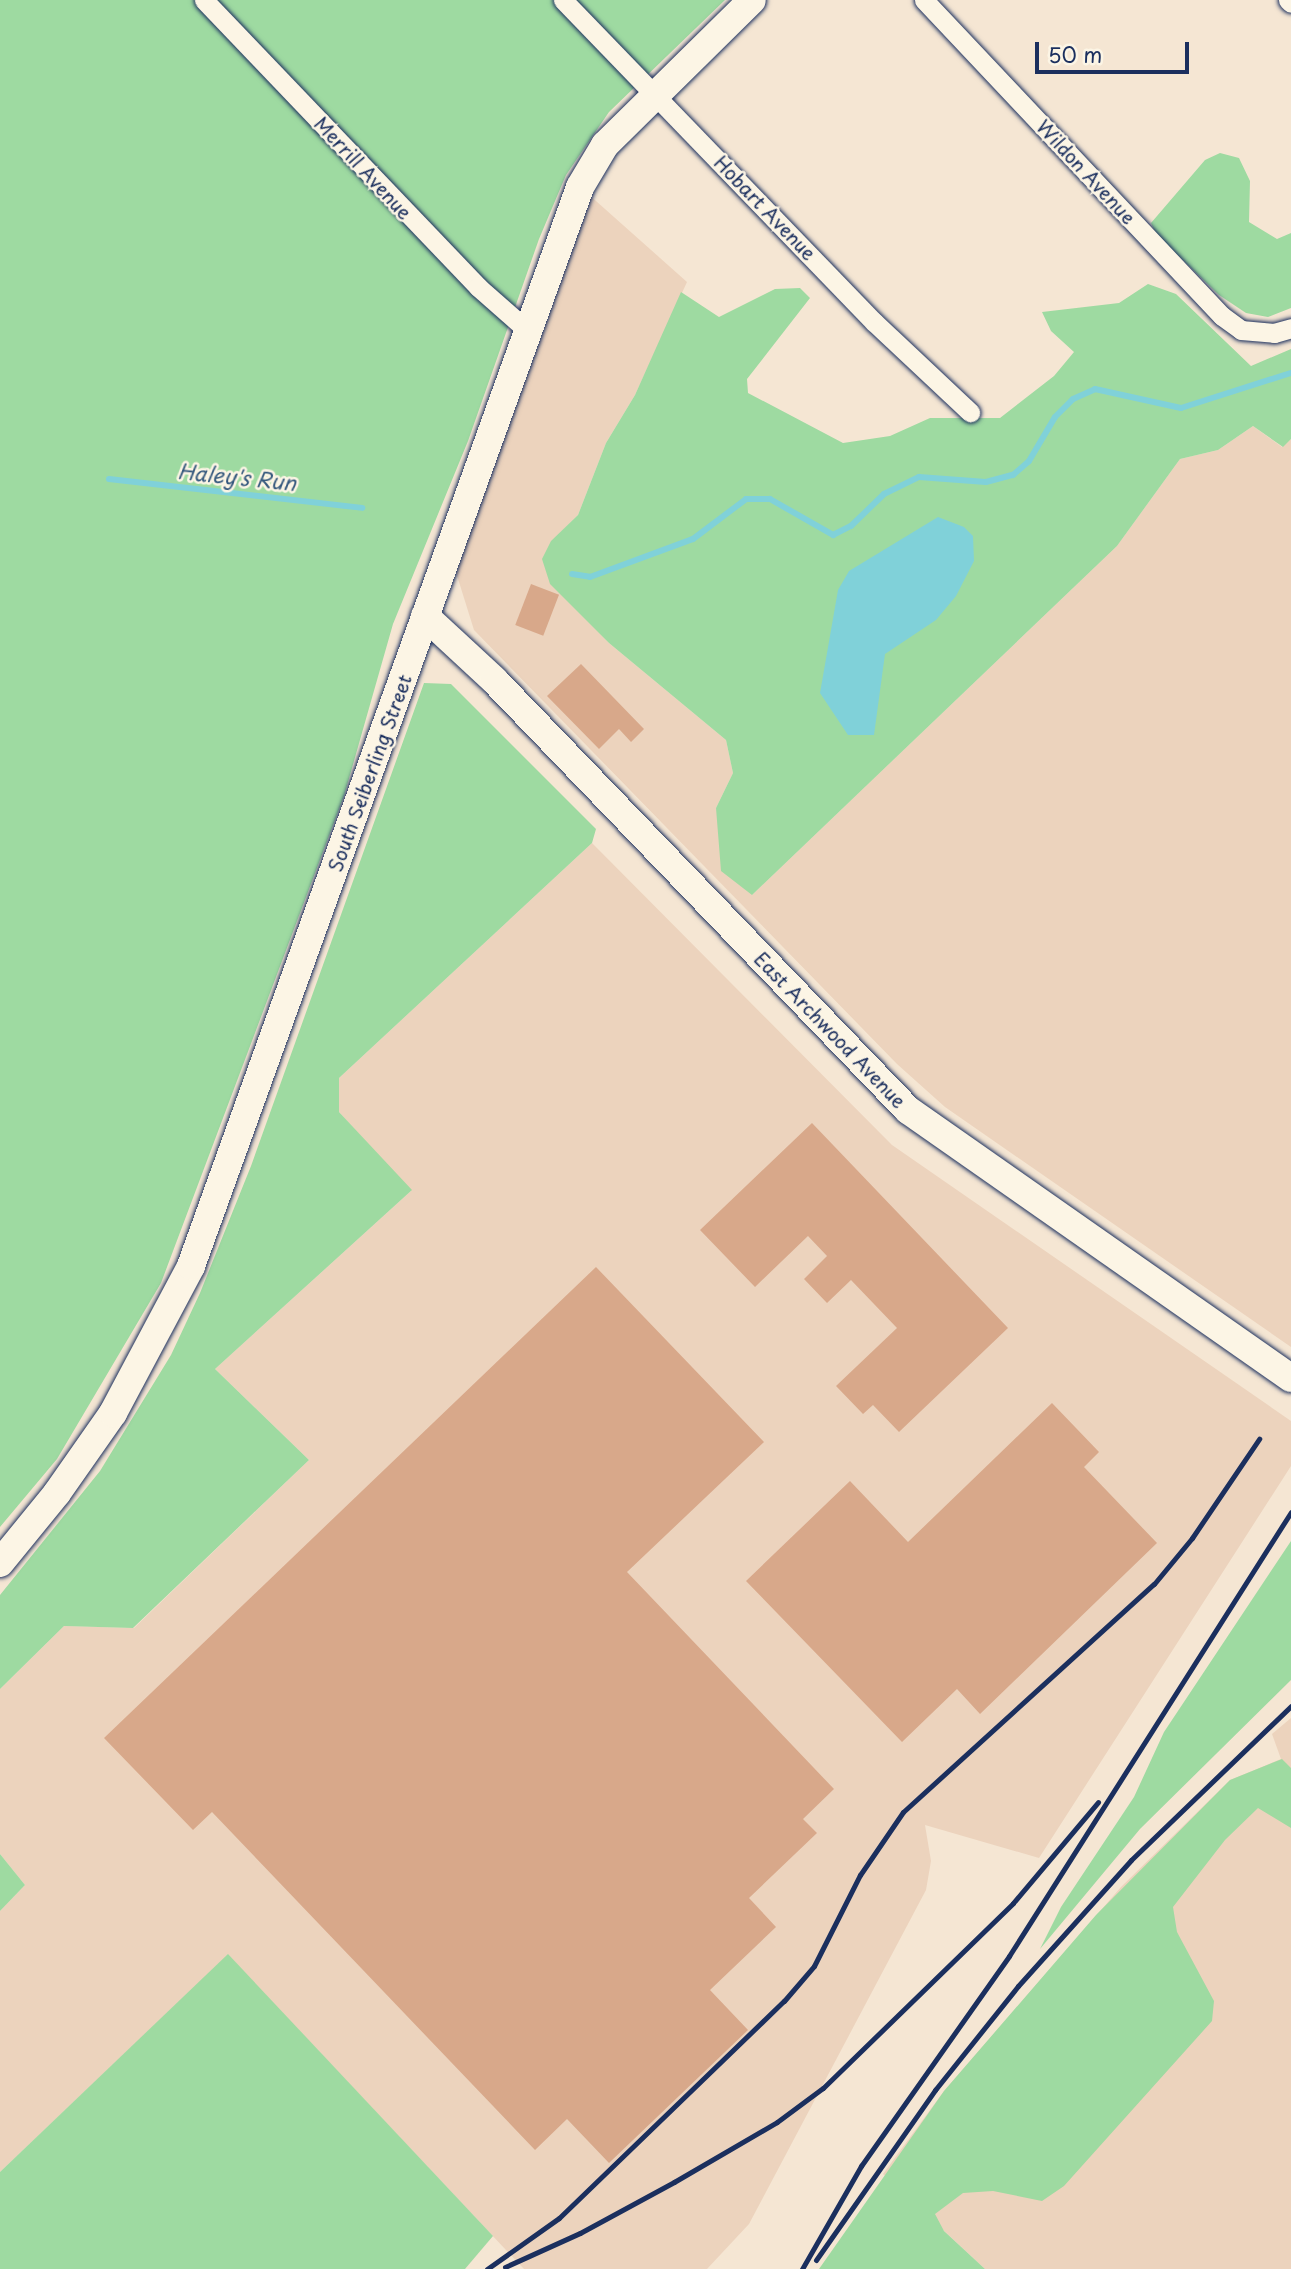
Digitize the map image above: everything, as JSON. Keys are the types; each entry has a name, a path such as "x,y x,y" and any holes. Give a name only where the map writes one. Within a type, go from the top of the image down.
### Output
{"main road":[{"name":"South Seiberling Street","path":"0,1563 57,1493 113,1413 191,1266 528,331 588,172 605,145 653,94 752,0"},
{"name":"East Archwood Avenue","path":"425,616 494,680 908,1110 1291,1377"}],"street":[{"name":"Merrill Avenue","path":"204,0 478,287 528,331"},
{"name":"Hobart Avenue","path":"563,0 874,322 970,412"},
{"name":"Wildon Avenue","path":"924,0 1222,316 1241,330 1256,332 1291,328"}],"shaded area":[{"path":"587,193 687,282 635,395 606,443 578,515 552,541 582,614 609,643 726,740 733,773 716,808 752,895 1117,546 1180,459 1218,450 1253,426 1282,447 1291,439 1291,1347 945,1107 897,1064 474,630 454,566"},
{"path":"592,843 892,1145 1291,1421 1291,1466 1039,1858 925,1825 931,1861 926,1890 749,2224 707,2269 524,2269 228,1955 0,2172 0,1911 25,1885 0,1854 0,1689 64,1626 134,1628 309,1460 215,1369 411,1191 339,1112 339,1078"},
{"path":"1291,1718 1291,2269 985,2269 883,2174 944,2091 1121,1887 1230,1780 1281,1759 1272,1734"}],"green space":[{"path":"0,0 725,0 609,112 566,175 539,239 468,441 393,624 344,796 161,1283 57,1459 0,1527"},
{"path":"1220,153 1239,158 1250,181 1249,222 1277,239 1291,233 1291,308 1268,317 1246,313 1219,295 1156,234 1151,223 1205,160"},
{"path":"1148,284 1176,294 1251,366 1291,349 1291,439 1283,447 1253,426 1218,450 1180,459 1117,546 752,895 721,871 716,808 733,773 726,740 609,643 550,584 542,559 551,541 578,515 606,443 635,395 681,292 719,317 775,289 800,288 810,298 747,379 748,393 843,443 890,436 930,418 1000,418 1054,376 1074,352 1051,331 1042,312 1119,303"},
{"path":"424,683 451,684 596,829 592,843 339,1078 339,1112 412,1190 215,1369 309,1460 133,1628 64,1626 0,1689 0,1595 100,1471 171,1355 200,1293 251,1166"},
{"path":"1291,1541 1291,1680 1140,1829 1040,1949 1061,1907 1134,1797 1164,1732"},
{"path":"1282,1759 1291,1768 1291,1828 1258,1808 1225,1840 1173,1907 1177,1932 1214,2001 1212,2021 1064,2186 1042,2201 993,2191 963,2193 935,2214 944,2231 985,2269 819,2269 944,2091 1096,1915 1230,1780"},
{"path":"0,1854 25,1885 0,1911"},
{"path":"228,1954 493,2236 465,2269 0,2269 0,2172"}],"water":[{"path":"938,517 964,527 973,536 974,561 956,596 936,620 885,654 874,735 848,735 820,693 838,590 849,571"}],"building":[{"path":"531,584 559,595 543,636 515,625"},
{"path":"581,664 644,729 631,742 619,729 599,749 547,696"},
{"path":"812,1123 1008,1328 899,1432 873,1405 863,1414 836,1386 897,1328 851,1280 827,1303 804,1279 827,1256 808,1236 755,1287 700,1230"},
{"path":"596,1267 764,1442 627,1572 834,1789 803,1819 817,1833 749,1898 776,1927 710,1990 748,2030 609,2163 567,2119 535,2150 212,1812 193,1830 104,1738"},
{"path":"1052,1403 1099,1452 1084,1467 1157,1543 980,1714 957,1689 902,1742 746,1581 850,1481 908,1542"}],"waterway":[{"name":"Haley's Run","path":"572,574 590,577 693,539 746,499 770,499 833,535 851,526 884,494 919,477 986,482 1013,475 1029,461 1055,417 1073,399 1095,389 1181,408 1291,373"},
{"name":"Haley's Run","path":"109,479 362,508"}],"railway":[{"path":"487,2269 559,2218 784,2001 814,1966 860,1875 903,1812 1154,1584 1192,1538 1259,1439"},
{"path":"802,2269 861,2166 1009,1956 1291,1512"},
{"path":"816,2260 935,2090 1018,1986 1131,1860 1291,1706"},
{"path":"505,2267 580,2233 674,2182 777,2122 823,2088 1013,1903 1098,1802"}]}
